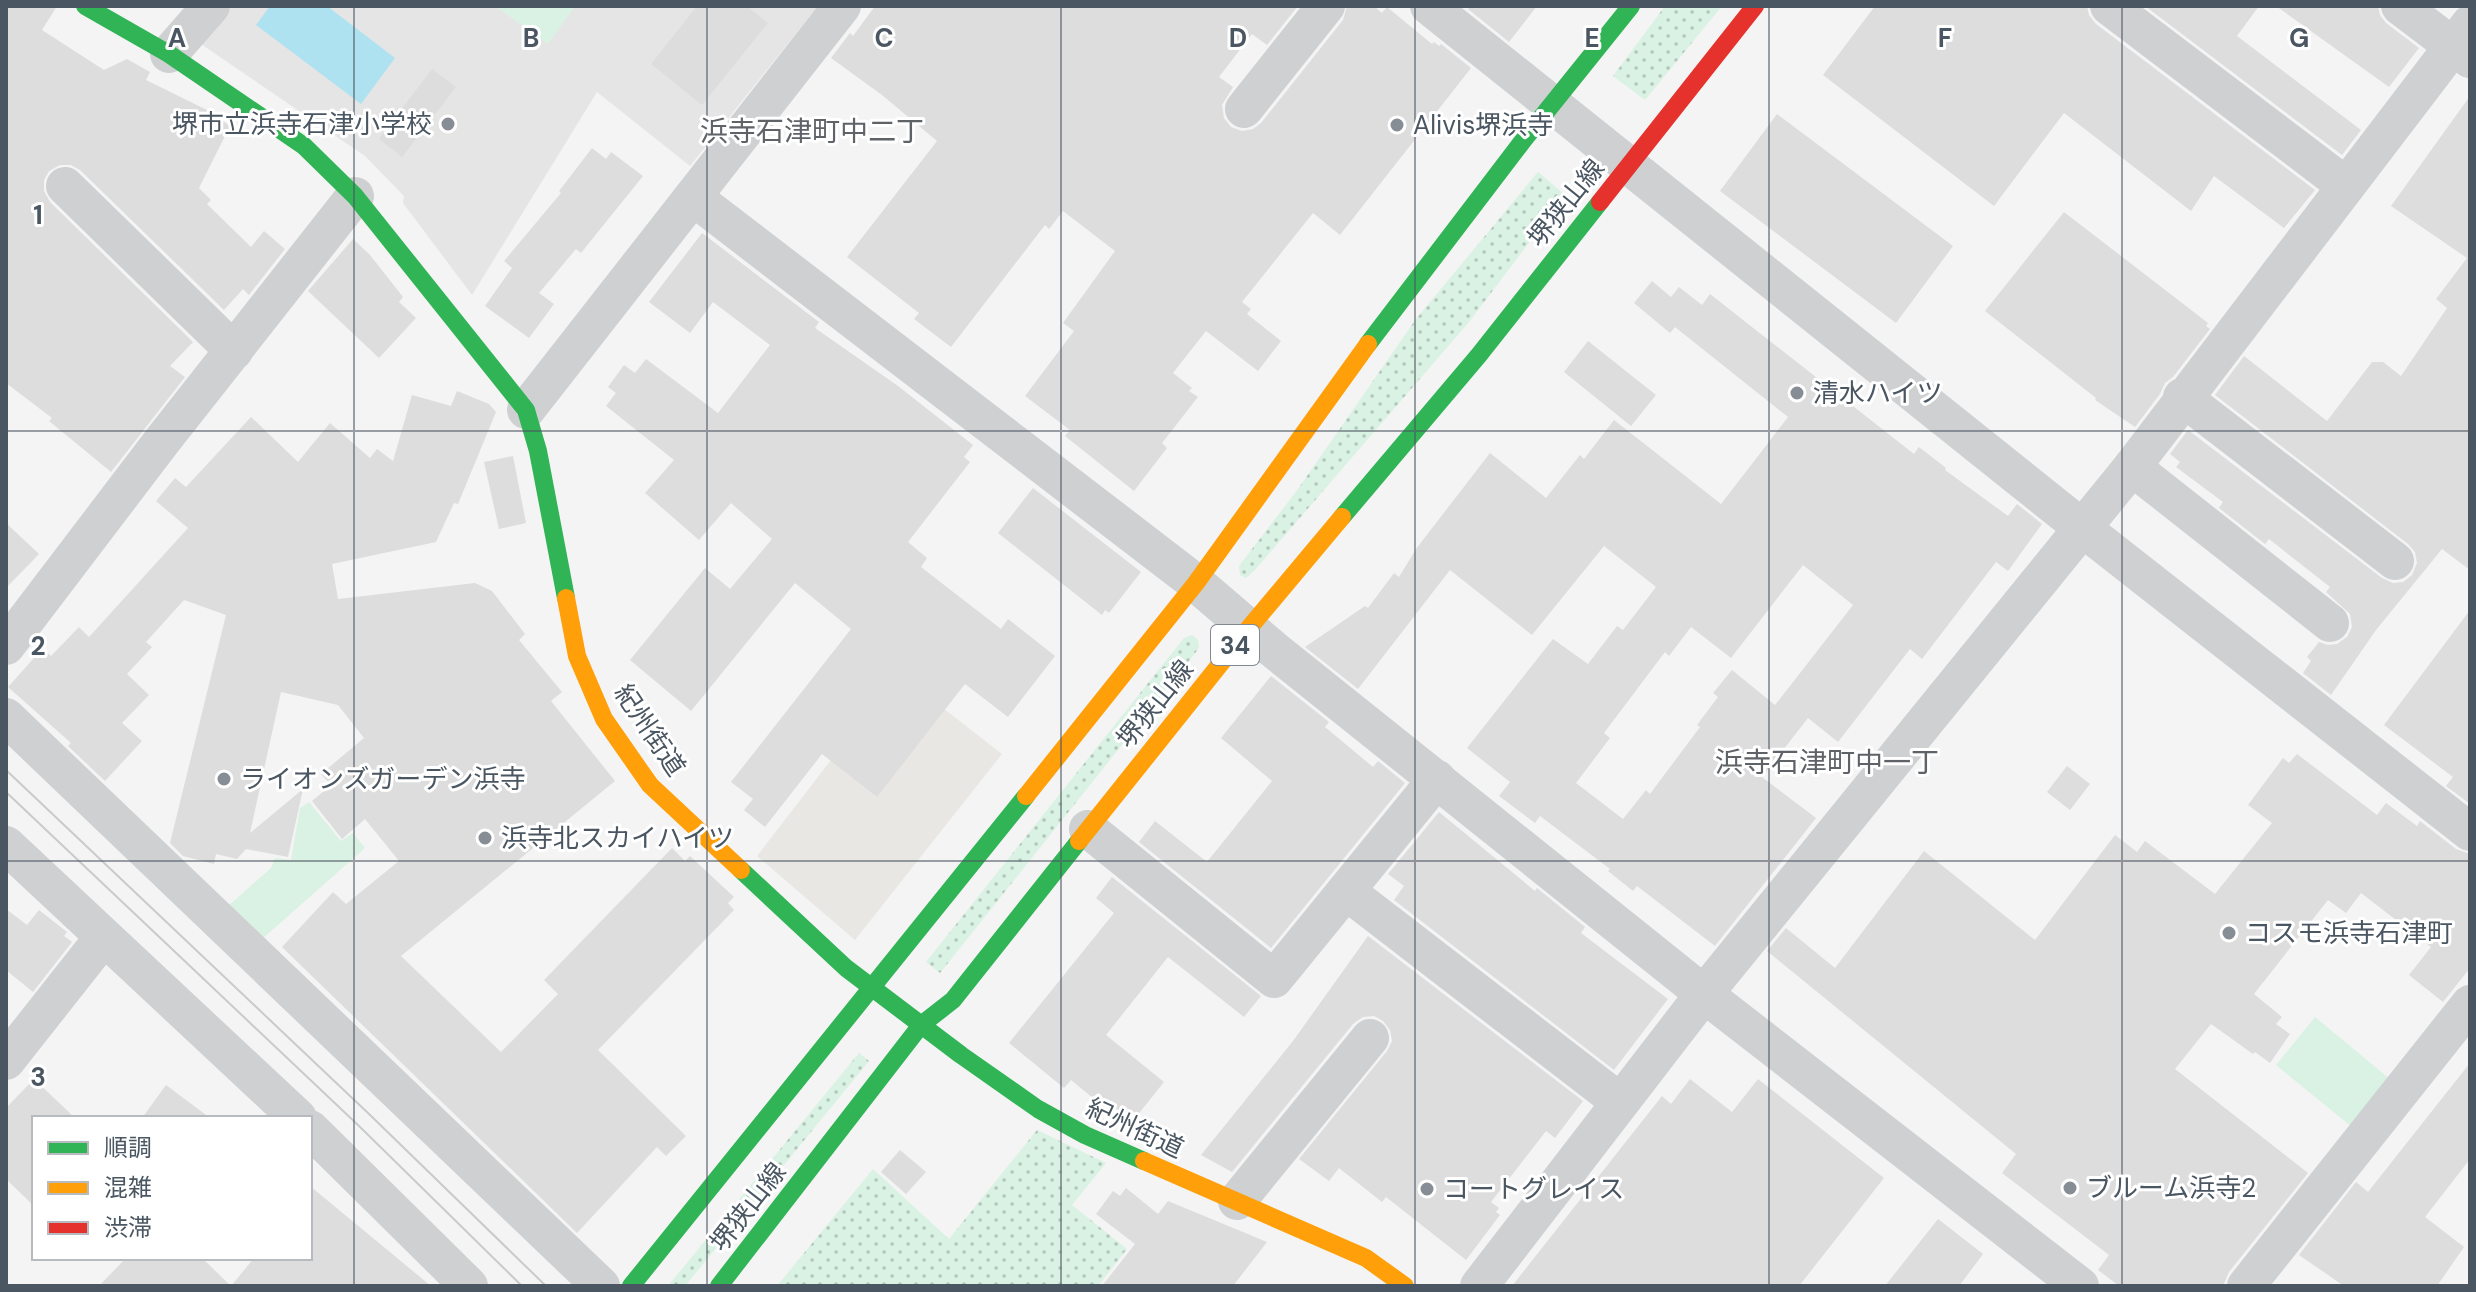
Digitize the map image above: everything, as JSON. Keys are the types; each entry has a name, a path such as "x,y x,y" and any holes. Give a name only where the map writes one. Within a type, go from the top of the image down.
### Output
{"main road":[{"name":"紀州街道","path":"85,6 169,54 304,146 355,196 526,410 538,451 577,656 604,719 650,785 846,968 1038,1109 1085,1135 1366,1258 1405,1286"},
{"name":"堺狭山線","path":"631,1286 1196,583 1396,305 1631,6"},
{"name":"堺狭山線","path":"719,1286 921,1025 953,1000 1249,628 1479,355 1755,6"}],"street":[{"path":"169,54 211,6"},
{"path":"526,410 842,6"},
{"path":"1244,109 1326,6"},
{"path":"1429,6 2081,527 2470,832"},
{"path":"2109,6 2346,186"},
{"path":"1479,1286 1704,994 2132,467 2182,397 2346,186 2465,43 2400,6"},
{"path":"65,186 234,351"},
{"path":"6,646 355,196"},
{"path":"693,197 1196,583 1273,649 1704,994 2080,1286"},
{"path":"2182,397 2395,561"},
{"path":"2132,467 2330,623"},
{"path":"6,717 601,1286"},
{"path":"1088,829 1274,979 1437,779"},
{"path":"6,845 296,1116"},
{"path":"1346,891 1620,1102"},
{"path":"6,1061 103,938"},
{"path":"2246,1286 2470,1004"},
{"path":"1237,1201 1370,1038"},
{"path":"312,1131 469,1286"}],"shaded area":[{"name":"堺市立浜寺石津小学校","path":"229,6 818,6 690,166 597,92 472,295 403,203 404,196 365,156 198,42"},
{"path":"898,673 1002,754 855,940 757,856"}],"green space":[{"path":"495,6 575,6 548,44"},
{"path":"1665,6 1722,6 1645,100 1613,76"},
{"path":"1538,172 1565,195 1469,322 1254,571 1246,578 1240,575 1239,566 1298,489 1416,319"},
{"path":"1192,635 1198,640 1196,652 940,973 926,962 1184,638"},
{"path":"309,802 341,841 353,833 365,848 261,940 227,907 271,868 275,858 291,860 300,808"},
{"path":"2315,1017 2391,1080 2352,1127 2276,1065"},
{"path":"859,1053 869,1061 685,1286 668,1286"},
{"path":"1037,1130 1106,1163 1072,1205 1127,1249 1098,1286 777,1286 873,1169 949,1239"}],"water":[{"path":"270,6 327,6 395,58 361,104 256,25"}],"building":[{"path":"6,6 57,6 42,30 104,70 127,59 150,72 146,80 207,110 230,126 199,188 211,200 207,204 251,247 264,231 285,249 249,295 243,289 224,310 80,170 71,165 60,165 49,171 44,180 44,191 50,202 193,342 170,366 185,377 111,472 49,421 52,418 6,383"},
{"path":"697,6 747,6 768,23 702,105 651,64"},
{"path":"875,6 1298,6 1267,45 1252,34 1219,77 1233,87 1222,105 1224,118 1231,127 1242,131 1253,129 1261,123 1343,20 1347,6 1374,6 1382,13 1387,7 1432,44 1441,44 1471,68 1340,235 1313,213 1242,302 1251,309 1247,314 1281,341 1258,371 1206,331 1173,373 1198,397 1162,443 1167,448 1134,491 1065,436 1070,430 1025,396 1074,331 1063,323 1115,251 1063,211 1049,229 1045,225 951,347 914,319 919,313 847,257 937,141 831,58 850,33 853,36"},
{"path":"1471,6 1537,6 1509,42 1468,9"},
{"path":"1875,6 2087,6 2096,24 2315,190 2284,228 2214,176 2191,211 2064,113 1994,206 1823,75"},
{"path":"2145,6 2259,6 2237,36 2361,130 2342,155"},
{"path":"2276,6 2378,6 2386,23 2419,48 2389,87"},
{"path":"432,69 456,87 402,157 379,139"},
{"path":"2470,96 2470,570 2442,549 2376,630 2331,695 2303,673 2311,661 2307,657 2319,642 2337,644 2347,637 2352,627 2350,614 2326,592 2330,587 2269,539 2265,544 2219,508 2223,502 2176,467 2180,462 2170,454 2188,430 2382,578 2393,583 2403,582 2412,575 2417,563 2415,552 2408,544 2215,395 2244,356 2327,421 2372,362 2383,362 2401,376 2447,308 2436,299 2467,258 2391,206"},
{"path":"1777,114 1953,246 1896,323 1720,191"},
{"path":"592,148 606,159 611,152 643,176 581,253 576,249 539,293 554,304 529,338 485,306 512,268 504,261 561,193 559,191"},
{"path":"2064,212 2208,323 2206,326 2210,329 2165,383 2135,427 2095,400 1985,311"},
{"path":"702,233 819,322 815,328 898,386 973,445 964,457 970,462 908,542 927,558 921,567 1001,629 1008,619 1055,656 1008,717 965,684 877,797 822,754 765,827 744,810 753,799 731,782 851,629 795,583 691,711 630,660 705,568 730,589 772,539 731,503 699,540 645,493 674,460 606,406 616,393 608,387 624,365 635,373 646,359 718,413 770,345 713,302 690,333 649,302"},
{"path":"353,239 370,255 403,297 399,302 416,318 379,358 308,291"},
{"path":"1652,281 1671,297 1679,287 1702,305 1710,294 1914,454 1919,447 2008,516 2017,504 2042,524 2008,571 1996,562 1922,659 1910,649 1838,742 1808,718 1762,777 1816,818 1715,946 1637,886 1633,891 1608,871 1610,869 1540,816 1535,823 1499,796 1510,782 1467,748 1553,639 1588,664 1617,626 1623,630 1656,587 1604,546 1532,635 1450,570 1358,689 1305,647 1365,606 1368,608 1394,573 1399,577 1416,549 1490,453 1546,498 1580,455 1584,459 1614,420 1721,504 1788,417 1675,327 1670,333 1634,303","holes":["1803,565 1853,605 1775,705 1732,670 1713,693 1718,697 1697,725 1700,727 1650,794 1646,790 1623,819 1576,783 1610,738 1604,733 1665,652 1669,656 1691,627 1731,658"]},
{"path":"1588,341 1656,395 1631,426 1564,372"},
{"path":"457,391 489,404 496,412 458,504 454,503 436,542 332,564 338,599 475,583 492,591 525,634 519,640 562,692 551,701 615,781 401,956 501,1052 558,994 544,980 672,848 685,861 690,856 734,897 728,903 734,910 598,1050 686,1136 666,1156 657,1147 577,1233 282,947 333,892 346,904 399,861 365,819 342,839 312,801 331,785 321,774 364,738 338,705 281,692 250,833 303,789 288,857 246,849 237,859 216,854 214,864 183,856 170,843 226,615 184,600 146,642 152,647 127,674 149,695 122,723 142,741 105,781 68,746 71,743 8,687 42,649 51,656 79,627 89,637 188,528 156,501 175,478 186,487 251,417 298,462 330,423 370,458 377,449 393,461 412,395 451,406"},
{"path":"513,456 526,523 499,529 484,462"},
{"path":"1033,488 1141,572 1109,613 1105,610 1102,615 998,533"},
{"path":"6,523 39,554 6,588"},
{"path":"2470,610 2470,804 2446,786 2453,777 2384,725"},
{"path":"1271,676 1329,722 1325,727 1373,767 1378,761 1405,783 1271,948 1139,842 1155,821 1207,862 1272,781 1221,738"},
{"path":"2297,754 2377,815 2386,803 2417,826 2420,821 2456,849 2470,854 2470,968 2443,1002 2409,975 2431,947 2361,893 2346,913 2328,900 2254,994 2282,1017 2276,1024 2290,1034 2270,1063 2211,1024 2175,1069 2308,1173 2229,1272 2223,1286 2119,1286 2098,1270 2109,1255 2002,1173 2016,1154 1767,951 1786,928 1835,968 1924,851 2035,940 2115,835 2137,852 2145,841 2215,894 2272,823 2248,805 2283,758 2289,763"},
{"path":"2067,766 2090,784 2070,810 2047,792"},
{"path":"1439,812 1535,891 1537,888 1585,927 1581,933 1668,999 1614,1070 1394,900 1404,886 1388,874"},
{"path":"1112,877 1261,996 1244,1017 1168,957 1106,1035 1164,1082 1128,1127 1071,1080 1064,1088 1009,1043 1114,913 1096,898"},
{"path":"6,909 27,925 39,910 67,932 64,936 72,942 33,992 6,970"},
{"path":"1368,936 1583,1101 1555,1138 1546,1131 1491,1202 1499,1208 1496,1212 1500,1215 1466,1260 1386,1197 1382,1202 1339,1168 1329,1181 1299,1159 1387,1051 1392,1041 1390,1030 1374,1016 1363,1017 1353,1024 1232,1172 1201,1155 1293,1041"},
{"path":"2470,1063 2470,1159 2425,1217 2464,1247 2437,1286 2344,1286 2299,1255 2356,1182 2368,1192"},
{"path":"34,1079 73,1116 32,1116 32,1204 6,1179 6,1108"},
{"path":"1690,1079 1732,1112 1758,1079 1884,1178 1799,1286 1512,1286 1662,1096 1671,1104"},
{"path":"166,1085 207,1116 143,1116"},
{"path":"900,1150 926,1172 906,1194 881,1172"},
{"path":"312,1188 431,1286 231,1286 252,1260 312,1260"},
{"path":"1126,1188 1158,1214 1168,1201 1267,1242 1233,1286 1102,1286 1135,1244 1096,1214 1113,1191 1120,1196"},
{"path":"1938,1219 1983,1254 1959,1286 1885,1286"},
{"path":"124,1260 204,1260 231,1286 99,1286"}],"tram line":[{"path":"6,770 546,1286"},
{"path":"6,792 358,1125 522,1286"}],"traffic: fast":[{"path":"85,6 169,54 304,146 355,196 526,410 538,451 566,598"},
{"path":"1368,344 1525,138 1631,6"},
{"path":"1342,517 1479,355 1600,202"},
{"path":"631,1286 1026,796"},
{"path":"719,1286 921,1025 953,1000 1079,841"},
{"path":"741,870 846,968 961,1055 1038,1109 1085,1135 1144,1161"}],"traffic: slow":[{"path":"1026,796 1196,583 1368,344"},
{"path":"1079,841 1342,517"},
{"path":"566,598 577,656 604,719 650,785 741,870"},
{"path":"1144,1161 1366,1258 1405,1286"}],"traffic: jam":[{"path":"1600,202 1755,6"}],"place":[{"name":"堺市立浜寺石津小学校","path":"448,124"},
{"name":"Alivis堺浜寺","path":"1397,125"},
{"name":"清水ハイツ","path":"1797,393"},
{"name":"ライオンズガーデン浜寺","path":"224,779"},
{"name":"浜寺北スカイハイツ","path":"485,838"},
{"name":"コスモ浜寺石津町","path":"2229,933"},
{"name":"ブルーム浜寺2","path":"2070,1188"},
{"name":"コートグレイス","path":"1427,1189"}],"district":[{"name":"浜寺石津町中二丁","path":"812,131"},
{"name":"浜寺石津町中一丁","path":"1827,762"}]}
